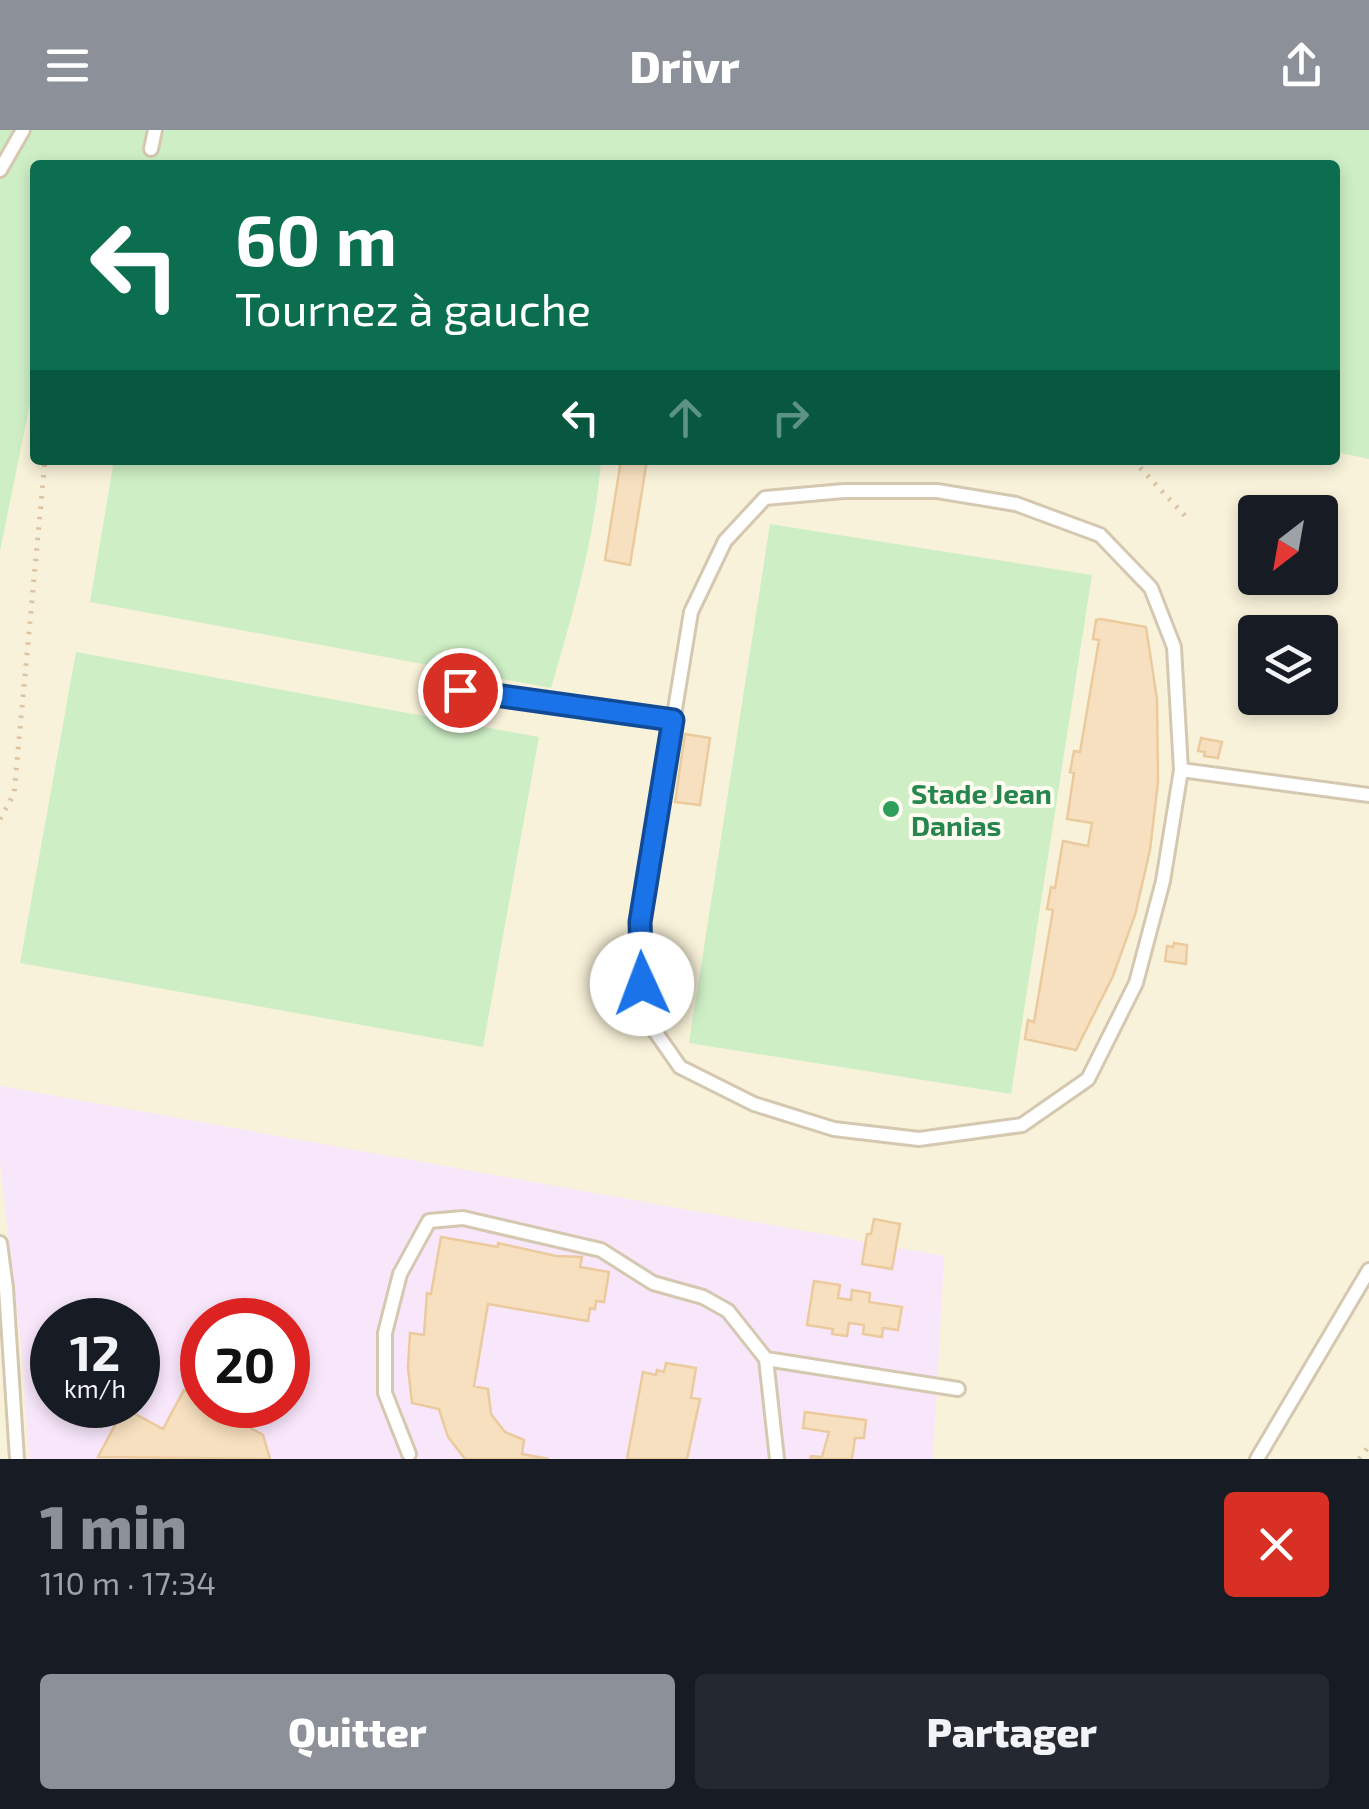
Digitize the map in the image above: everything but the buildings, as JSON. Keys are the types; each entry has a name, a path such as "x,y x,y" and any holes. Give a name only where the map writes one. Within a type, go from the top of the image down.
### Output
{"lane":[{"path":"0,170 24,130"},
{"path":"151,149 155,130"},
{"path":"844,491 936,492 1016,504 1100,535 1152,588 1174,648 1182,770 1164,881 1136,984 1088,1079 1022,1124 919,1140 834,1130 754,1104 680,1067 644,1014 640,922 691,612 725,541 765,498 844,491"},
{"path":"460,690 673,720"},
{"path":"1182,770 1369,796"},
{"path":"410,1454 385,1393 385,1334 400,1274 428,1221 463,1218 601,1250 653,1284 704,1297 728,1311 766,1359 777,1459"},
{"path":"0,1243 17,1459"},
{"path":"1258,1459 1369,1270"},
{"path":"766,1359 958,1389"}],"path":[{"path":"0,819 14,794 45,465"},
{"path":"1138,465 1186,517"},
{"path":"1359,1459 1369,1446"}],"shaded area":[{"path":"0,130 1369,130 1369,1459 0,1459"},
{"path":"0,1086 944,1256 933,1459 29,1459 22,1353 0,1162"}],"green space":[{"path":"0,130 1369,130 1369,459 1340,453 1340,160 30,160 30,404 0,551"},
{"path":"113,465 600,465 588,547 551,688 90,602"},
{"name":"Stade Jean Danias","path":"770,524 1092,575 1011,1094 689,1043"},
{"path":"76,652 539,737 483,1047 20,963"}],"place":[{"name":"Stade Jean Danias","path":"891,809"}],"route":[{"path":"460,690 673,720 640,922 642,984"}]}
